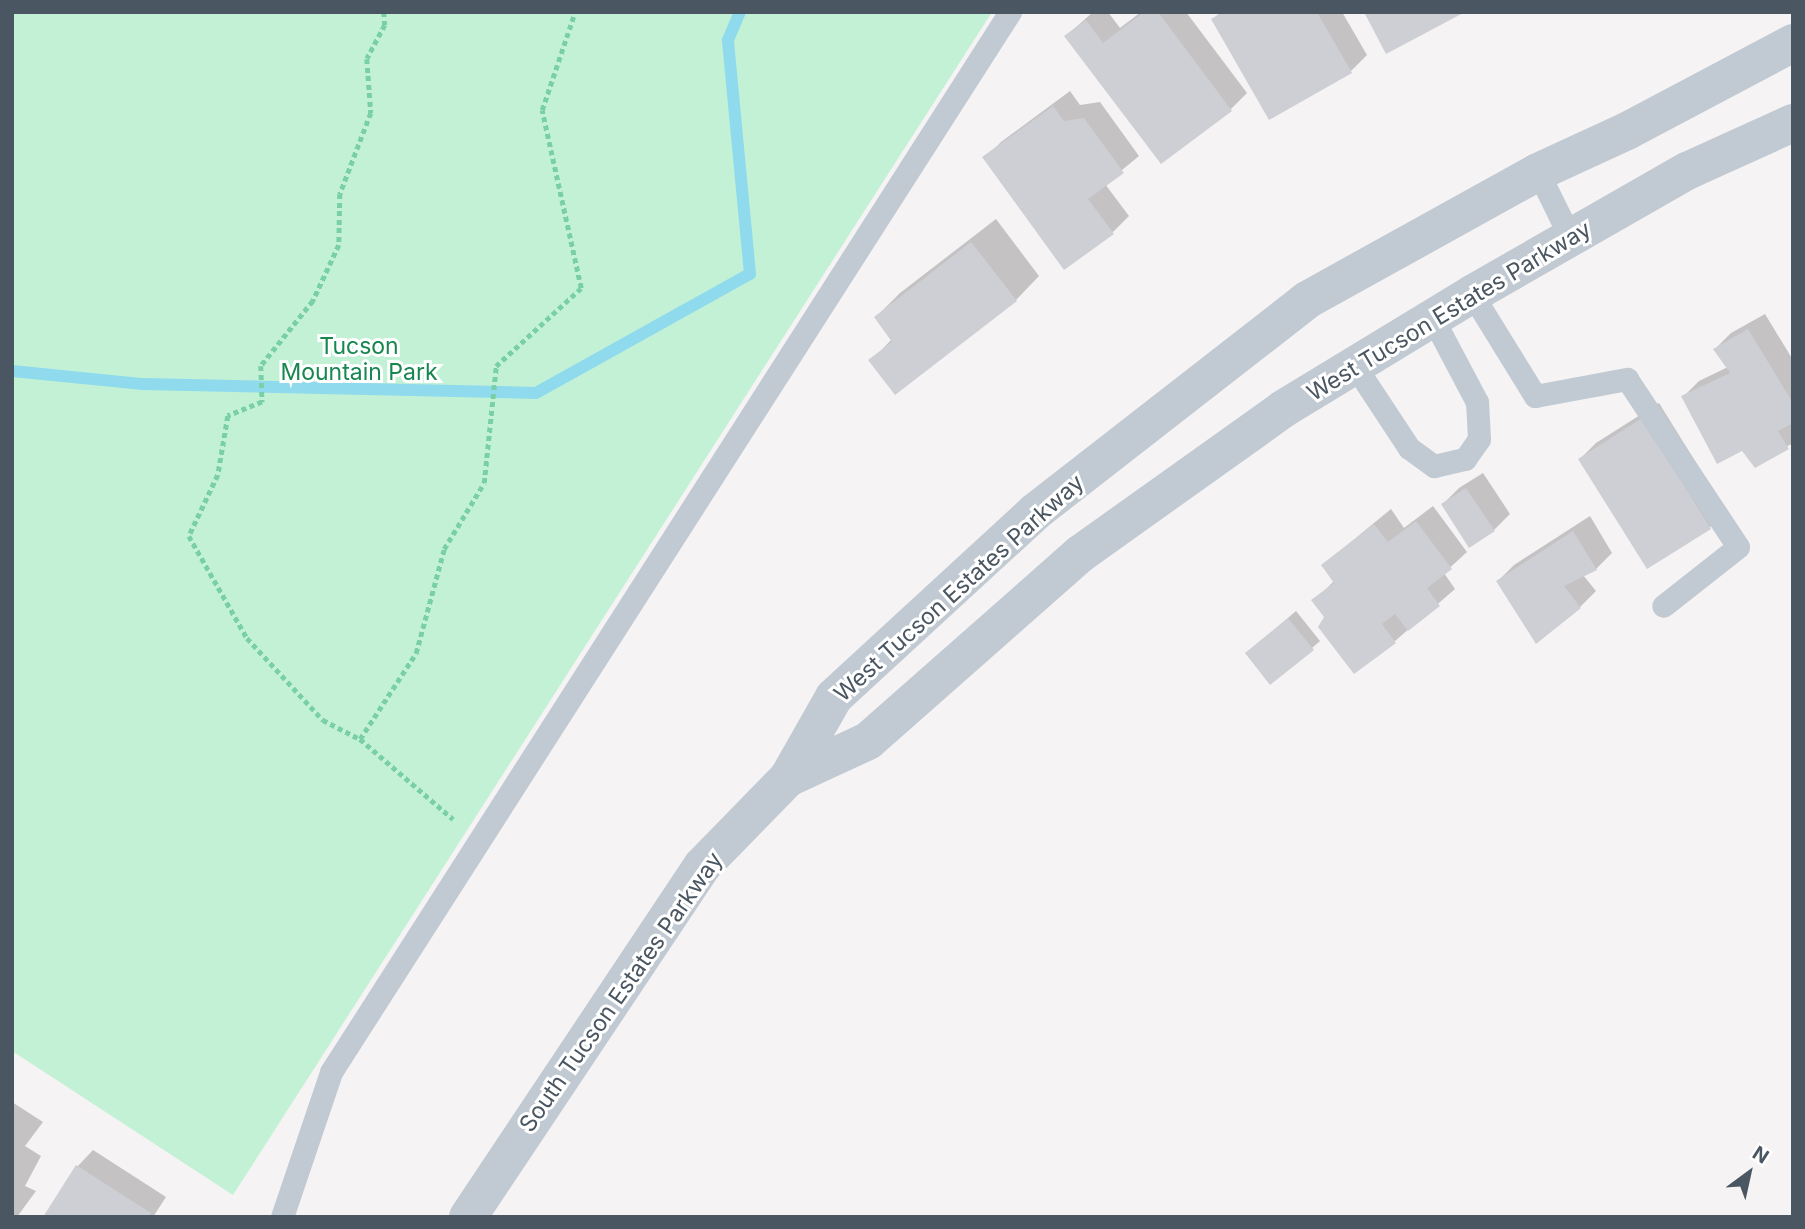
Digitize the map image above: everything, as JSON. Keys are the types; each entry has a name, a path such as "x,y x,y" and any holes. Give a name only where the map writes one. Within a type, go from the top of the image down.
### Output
{"street":[{"name":"West Tucson Estates Parkway","path":"788,778 834,697 1035,512 1307,300 1538,172 1627,131 1793,43"},
{"name":"West Tucson Estates Parkway","path":"788,778 868,741 1080,554 1283,409 1472,294 1687,171 1793,123"},
{"name":"South Tucson Estates Parkway","path":"468,1217 702,866 788,778"}],"lane":[{"path":"282,1217 331,1072 1010,12"},
{"path":"1538,172 1571,239"},
{"path":"1472,294 1535,397 1627,379 1738,547 1663,606"},
{"path":"1354,366 1409,448 1434,466 1465,459 1479,439 1478,402 1433,319"}],"path":[{"path":"384,12 385,24 366,59 371,113 340,194 339,245 313,301 261,366 262,402 228,416 218,475 189,536 247,638 323,720 360,739 478,840"},
{"path":"360,739 416,653 444,549 484,483 496,366 582,288 542,110 575,12"}],"green space":[{"name":"Tucson Mountain Park","path":"12,12 992,12 233,1195 12,1051"}],"building":[{"path":"1144,12 1158,12 1232,111 1161,164 1064,36 1086,20 1103,43"},
{"path":"1223,12 1317,12 1352,73 1269,120 1211,19"},
{"path":"1364,12 1465,12 1386,54"},
{"path":"1053,106 1064,121 1084,118 1124,173 1088,199 1114,234 1064,270 982,157"},
{"path":"971,242 1017,301 895,395 868,360 892,342 874,317"},
{"path":"1748,329 1793,403 1793,423 1778,431 1789,449 1755,468 1742,451 1717,464 1681,396 1730,373 1713,349"},
{"path":"1642,418 1711,529 1647,569 1578,459"},
{"path":"1466,488 1495,531 1469,548 1441,504"},
{"path":"1416,521 1452,569 1427,588 1440,606 1408,631 1395,614 1382,624 1396,643 1354,674 1318,627 1324,617 1311,600 1334,583 1321,565 1374,524 1388,542"},
{"path":"1573,531 1597,570 1564,586 1581,608 1536,644 1496,581"},
{"path":"1288,618 1314,650 1270,685 1245,653"},
{"path":"76,1165 151,1213 149,1217 43,1217"}],"waterway":[{"path":"12,371 143,384 536,393 750,274 728,40 740,12"}]}
